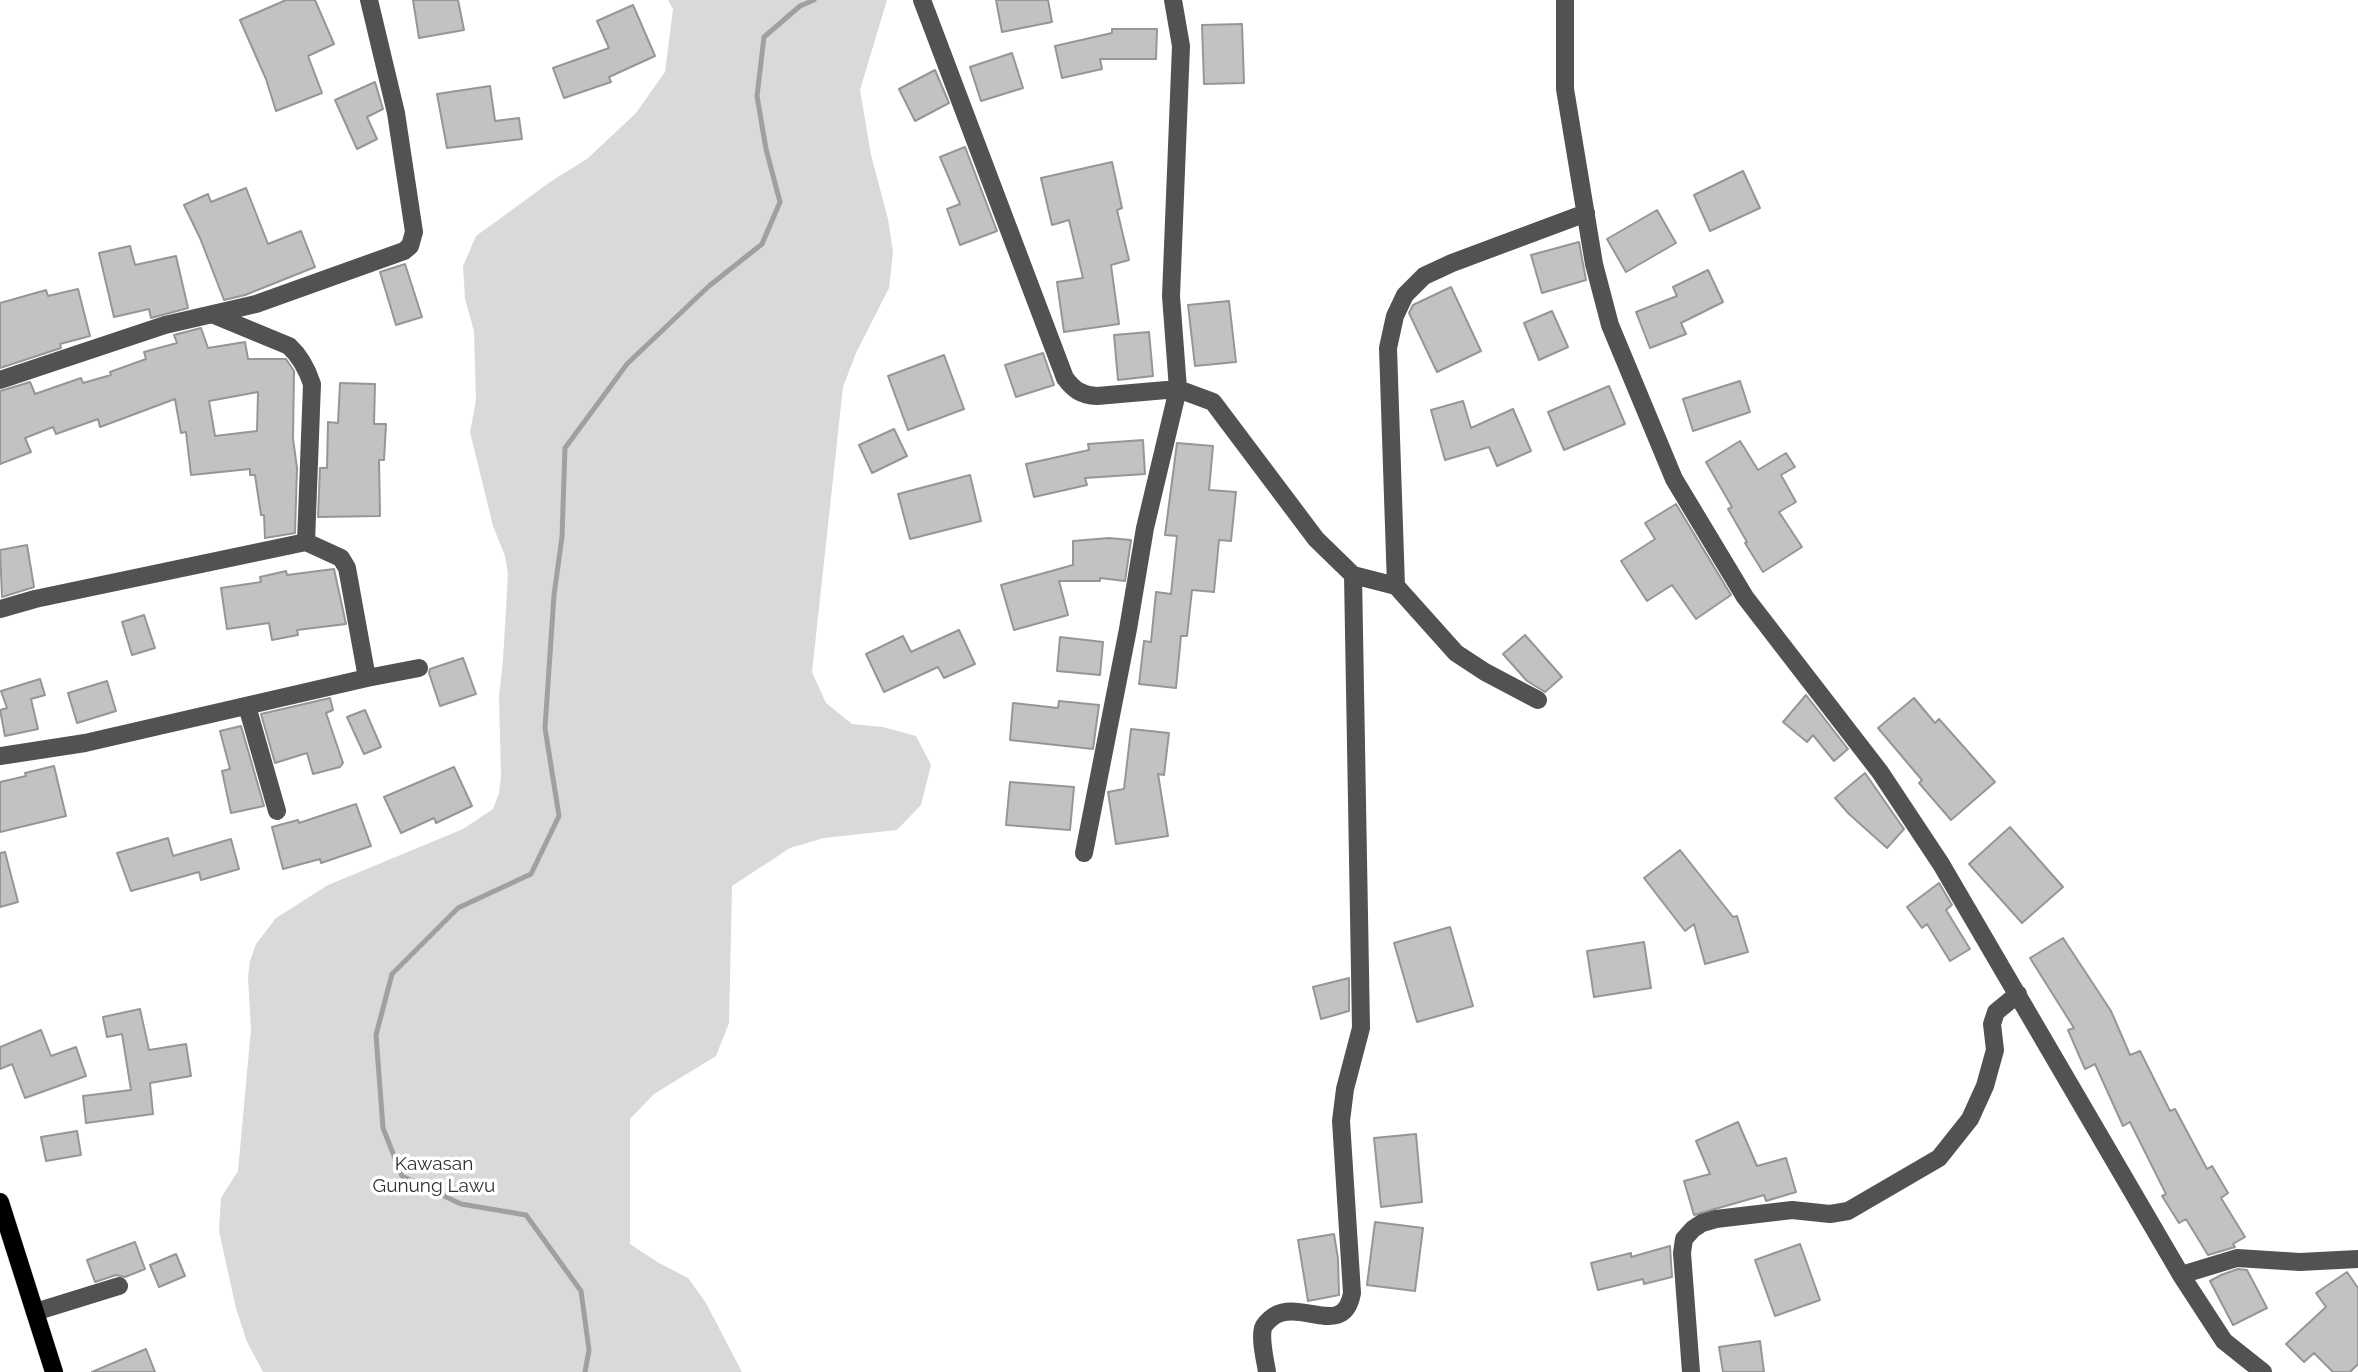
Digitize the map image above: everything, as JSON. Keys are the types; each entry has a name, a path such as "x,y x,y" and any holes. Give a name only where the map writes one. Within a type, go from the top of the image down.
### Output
{"main road":[{"path":"0,1202 54,1372"}],"street":[{"path":"0,380 165,325 256,304 397,255 410,246 414,232 396,113 369,0"},
{"path":"922,0 1065,378 1074,389 1084,395 1097,396 1178,389 1213,402 1316,539 1353,575 1396,586 1456,653 1538,700"},
{"path":"1084,853 1145,528 1178,389 1171,296 1181,46 1173,0"},
{"path":"1565,0 1565,89 1594,264 1611,325 1674,479 1745,597 1880,772 1941,864 2181,1275 2224,1341 2263,1372"},
{"path":"1396,586 1388,348 1395,316 1405,295 1424,276 1452,262 1586,213"},
{"path":"214,315 289,346 307,369 312,384 306,542"},
{"path":"0,609 35,599 306,542 341,558 347,568 367,678"},
{"path":"1267,1372 1263,1327 1268,1320 1279,1313 1336,1316 1345,1312 1352,1293 1341,1121 1345,1089 1361,1028 1353,575"},
{"path":"0,756 85,743 419,668"},
{"path":"247,706 277,811"},
{"path":"1690,1372 1682,1253 1684,1239 1702,1223 1728,1217 1792,1210 1830,1214 1848,1211 1940,1158 1970,1119 1986,1086 1995,1050 1992,1024 1996,1012 2018,994"},
{"path":"2181,1275 2237,1258 2300,1262 2358,1259"},
{"path":"35,1312 119,1286"}],"green space":[{"name":"Kawasan Gunung Lawu","path":"668,0 887,0 860,90 871,155 888,219 893,252 889,288 856,353 843,387 812,672 826,703 852,724 883,727 916,736 931,765 921,805 897,830 824,838 790,848 732,886 729,1023 716,1056 654,1094 630,1119 630,1244 688,1278 706,1303 742,1372 263,1372 247,1342 236,1308 219,1231 221,1198 238,1171 251,1029 248,978 250,961 256,944 276,918 328,885 463,829 493,809 501,776 499,696 508,574 470,432 476,400 474,331 465,299 463,266 476,236 553,180 587,159 636,113 665,72 673,9"}],"building":[{"path":"286,0 315,0 334,44 308,56 322,93 276,111 266,79 240,20"},
{"path":"413,0 458,0 464,30 419,38"},
{"path":"996,0 1048,0 1052,22 1002,32"},
{"path":"633,5 655,56 609,77 611,82 564,98 553,68 609,48 597,21"},
{"path":"1242,24 1244,83 1204,84 1202,25"},
{"path":"1112,29 1157,29 1156,59 1100,59 1102,69 1062,78 1055,46 1112,33"},
{"path":"1012,53 1023,88 981,101 970,67"},
{"path":"935,70 949,103 915,121 899,89"},
{"path":"375,82 383,109 367,117 377,139 357,149 335,100"},
{"path":"490,86 495,121 519,118 522,139 447,148 437,94"},
{"path":"965,147 997,231 960,245 947,209 960,204 940,157"},
{"path":"1112,162 1122,208 1117,210 1129,260 1111,265 1119,324 1064,332 1057,282 1083,278 1069,220 1052,225 1041,178"},
{"path":"1743,171 1760,208 1710,231 1694,195"},
{"path":"246,188 268,244 301,231 315,267 245,295 224,300 184,205 208,194 211,202"},
{"path":"1657,210 1676,243 1626,272 1607,239"},
{"path":"1579,242 1586,280 1542,293 1531,255"},
{"path":"130,246 135,265 176,256 188,308 151,318 149,309 114,317 99,253"},
{"path":"405,264 422,317 396,325 380,272"},
{"path":"1708,270 1723,302 1681,323 1686,334 1650,348 1636,312 1677,296 1673,287"},
{"path":"1451,287 1481,351 1437,372 1409,313 1413,305"},
{"path":"78,289 90,336 60,344 61,348 0,368 0,303 46,290 48,296"},
{"path":"1229,301 1236,362 1195,366 1188,305"},
{"path":"1552,311 1568,347 1539,360 1524,323"},
{"path":"201,328 208,348 245,342 248,359 286,359 294,371 293,439 297,468 295,533 265,538 264,515 261,515 255,475 250,475 250,469 191,475 186,432 181,433 175,399 100,427 98,419 56,434 53,427 25,438 31,452 0,464 0,391 30,382 35,394 81,378 83,383 111,375 110,372 146,359 144,352 177,343 174,335","holes":["258,392 257,431 215,436 209,401"]},
{"path":"1149,332 1153,376 1118,380 1114,335"},
{"path":"1043,353 1054,385 1016,397 1005,365"},
{"path":"944,355 964,409 908,430 888,376"},
{"path":"1740,381 1750,412 1693,431 1683,399"},
{"path":"340,383 375,384 374,424 386,424 384,460 379,460 380,516 318,517 320,468 327,468 328,422 338,423"},
{"path":"1609,386 1625,424 1564,450 1548,412"},
{"path":"1463,401 1471,428 1513,409 1531,451 1497,466 1489,447 1445,460 1431,410"},
{"path":"894,429 907,456 872,473 859,445"},
{"path":"1143,440 1145,474 1085,478 1087,485 1034,497 1026,464 1089,450 1088,444"},
{"path":"1740,441 1758,470 1786,453 1795,467 1781,475 1796,502 1779,512 1802,547 1763,572 1745,543 1747,542 1728,509 1732,507 1706,462"},
{"path":"1177,443 1213,446 1209,490 1236,492 1231,541 1219,540 1214,592 1192,590 1187,636 1181,636 1176,688 1139,684 1144,641 1151,642 1156,592 1171,594 1177,536 1165,535"},
{"path":"970,475 981,521 910,539 898,494"},
{"path":"1676,504 1731,595 1696,619 1672,585 1647,601 1621,561 1655,539 1645,523"},
{"path":"1109,538 1131,540 1125,581 1100,578 1100,581 1059,581 1068,615 1014,630 1001,585 1073,565 1073,541"},
{"path":"27,545 34,587 2,597 0,550"},
{"path":"334,569 346,624 297,630 298,635 272,640 269,623 227,629 221,588 261,582 260,577 286,571 287,575"},
{"path":"144,615 155,648 132,655 122,622"},
{"path":"959,630 975,664 944,678 938,667 884,692 866,654 903,636 911,652"},
{"path":"1525,635 1562,677 1545,692 1527,681 1503,654"},
{"path":"1060,637 1103,642 1100,675 1057,671"},
{"path":"463,658 476,694 440,706 430,669"},
{"path":"40,679 45,695 31,699 38,729 5,736 0,710 7,708 1,691"},
{"path":"107,681 116,711 77,723 68,693"},
{"path":"1806,695 1848,749 1834,761 1813,735 1807,742 1783,722"},
{"path":"330,698 333,710 326,713 343,763 340,767 313,774 307,753 275,763 261,714"},
{"path":"1914,698 1935,723 1939,719 1995,782 1951,820 1919,783 1922,780 1878,728"},
{"path":"1059,701 1099,705 1093,749 1010,740 1013,703 1058,708"},
{"path":"365,710 381,747 364,754 347,717"},
{"path":"241,726 264,806 231,813 222,771 230,769 220,731"},
{"path":"1131,729 1169,733 1164,775 1158,774 1168,836 1116,844 1108,792 1124,789"},
{"path":"54,766 66,816 0,832 0,782"},
{"path":"454,767 472,806 436,823 434,818 401,833 384,797"},
{"path":"1865,773 1904,829 1887,848 1835,798"},
{"path":"1010,782 1074,787 1070,830 1006,825"},
{"path":"356,804 371,846 321,863 320,859 283,869 272,827 298,820 299,823"},
{"path":"2010,827 2063,887 2022,923 1969,864"},
{"path":"168,838 173,856 231,839 239,869 201,880 199,872 131,891 117,853"},
{"path":"1680,850 1733,917 1737,916 1748,952 1705,964 1694,924 1685,931 1644,878"},
{"path":"5,852 18,902 0,907 0,853"},
{"path":"1939,883 1952,905 1946,910 1970,949 1950,961 1927,924 1922,928 1907,907"},
{"path":"1450,927 1473,1006 1417,1022 1394,943"},
{"path":"2063,938 2111,1011 2130,1055 2140,1051 2170,1111 2175,1109 2207,1169 2212,1166 2228,1193 2221,1198 2245,1237 2233,1244 2235,1247 2208,1255 2186,1219 2179,1223 2162,1196 2166,1194 2130,1122 2123,1126 2095,1064 2085,1069 2068,1030 2074,1028 2030,958"},
{"path":"1644,942 1651,988 1594,997 1587,951"},
{"path":"1349,978 1349,1011 1321,1019 1313,987"},
{"path":"140,1009 149,1050 186,1044 191,1076 150,1083 153,1114 86,1123 83,1096 131,1090 122,1034 107,1037 103,1017"},
{"path":"41,1030 51,1056 76,1047 86,1076 25,1098 12,1064 0,1069 0,1047"},
{"path":"1738,1122 1757,1166 1786,1158 1796,1192 1766,1201 1764,1195 1694,1215 1684,1181 1710,1174 1696,1141"},
{"path":"77,1131 81,1155 46,1161 41,1137"},
{"path":"1416,1134 1422,1202 1381,1207 1374,1138"},
{"path":"1375,1222 1423,1228 1415,1291 1367,1285"},
{"path":"1334,1234 1339,1295 1308,1301 1298,1240"},
{"path":"135,1242 145,1269 125,1277 116,1275 95,1282 87,1260"},
{"path":"1800,1244 1820,1300 1775,1316 1755,1260"},
{"path":"1670,1246 1672,1277 1644,1284 1643,1279 1598,1290 1591,1263 1631,1253 1631,1257"},
{"path":"176,1254 185,1276 159,1287 150,1265"},
{"path":"2238,1269 2247,1270 2267,1308 2233,1325 2210,1281"},
{"path":"2347,1272 2358,1288 2358,1364 2350,1372 2333,1372 2314,1353 2304,1362 2286,1344 2326,1307 2316,1293"},
{"path":"1760,1341 1764,1372 1723,1372 1719,1347"},
{"path":"146,1349 155,1372 92,1372"}],"waterway":[{"path":"585,1372 589,1350 581,1291 526,1215 461,1204 402,1176 383,1128 376,1035 392,974 458,908 531,874 559,816 545,728 554,595 562,537 565,448 627,364 709,286 762,244 780,202 766,149 757,96 764,37 800,6 814,0"}]}
